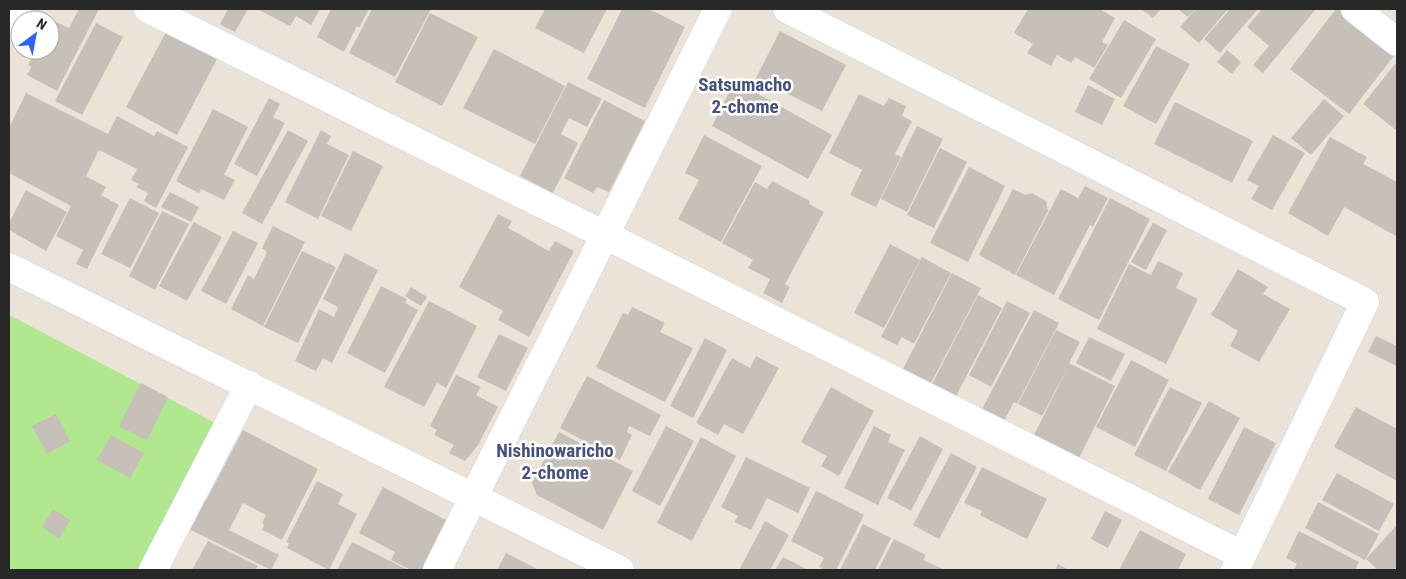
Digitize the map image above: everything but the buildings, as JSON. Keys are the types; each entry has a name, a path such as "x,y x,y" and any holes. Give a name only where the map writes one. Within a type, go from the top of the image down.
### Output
{"street":[{"path":"9,25 17,9"},
{"path":"148,9 604,235 1239,563 1365,302 787,9"},
{"path":"437,570 718,9"},
{"path":"1355,9 1397,42"},
{"path":"9,267 620,570"},
{"path":"153,570 248,385"}],"green space":[{"path":"9,315 221,426 141,570 9,570"}],"district":[{"name":"Satsumacho 2-chome","path":"745,95"},
{"name":"Nishinowaricho 2-chome","path":"555,461"}]}
